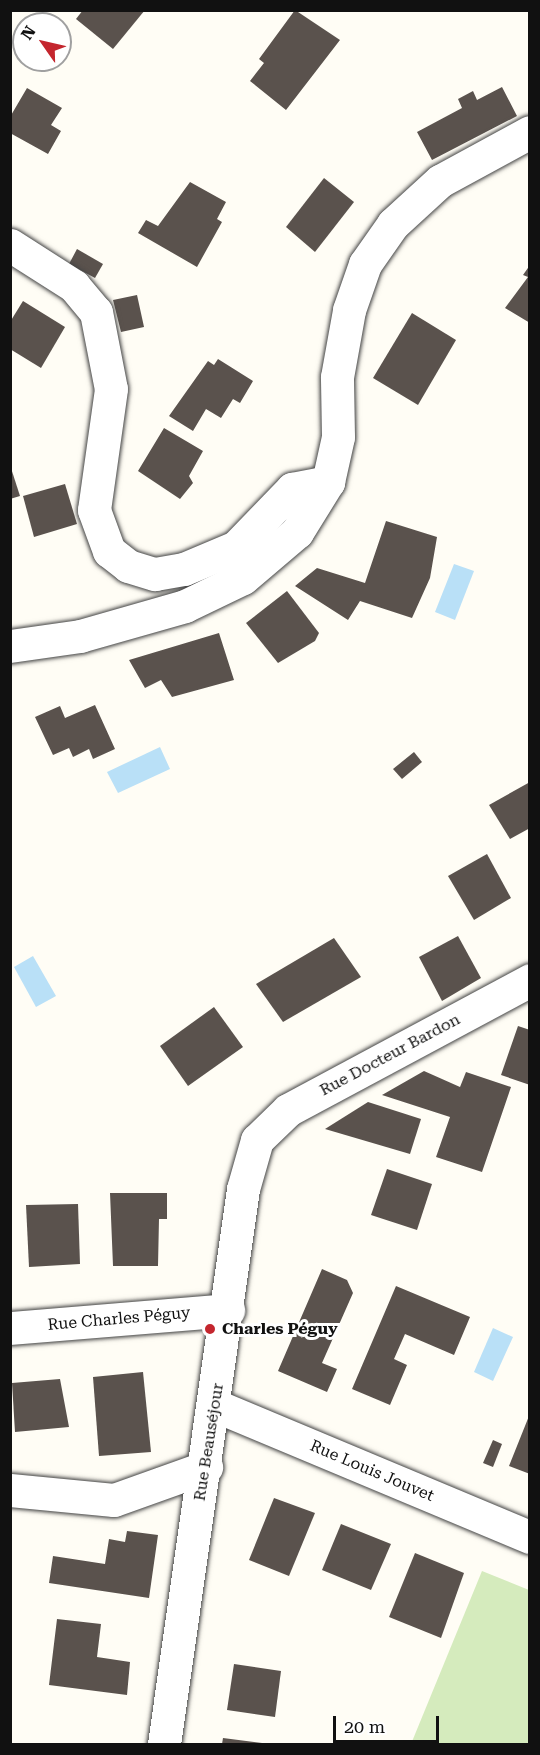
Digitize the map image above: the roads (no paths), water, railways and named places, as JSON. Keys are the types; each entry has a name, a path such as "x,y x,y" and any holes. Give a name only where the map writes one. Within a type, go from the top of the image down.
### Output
{"street":[{"path":"10,646 81,636 185,606 243,578 297,532 328,482 338,436 339,366 349,310 365,264 393,224 440,181 530,132"},
{"path":"10,245 74,286 96,312 111,389 94,510 109,551 128,566 155,574 184,569 236,547 292,489 328,482"},
{"name":"Rue Docteur Bardon","path":"257,1140 288,1110 530,980"},
{"name":"Rue Beauséjour","path":"164,1744 206,1467 243,1189 257,1140"},
{"name":"Rue Charles Péguy","path":"10,1328 228,1310"},
{"name":"Rue Louis Jouvet","path":"214,1405 530,1537"},
{"path":"10,1490 114,1500 206,1467"}],"water":[{"path":"454,564 474,571 455,620 435,612"},
{"path":"160,747 170,769 118,793 107,772"},
{"path":"33,956 56,996 36,1007 14,967"},
{"path":"493,1328 513,1337 493,1381 474,1372"}],"place":[{"name":"Charles Péguy","path":"210,1329"}]}
